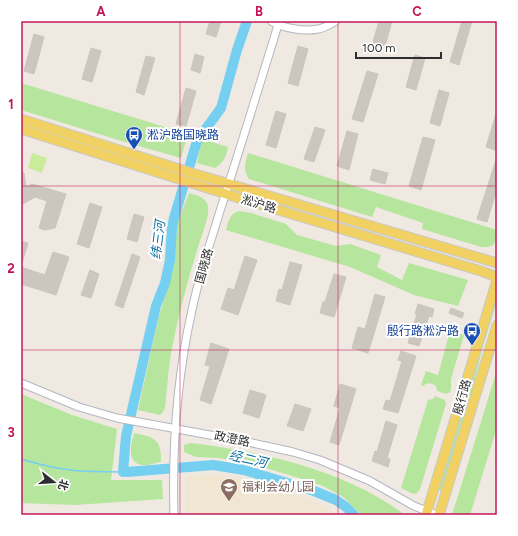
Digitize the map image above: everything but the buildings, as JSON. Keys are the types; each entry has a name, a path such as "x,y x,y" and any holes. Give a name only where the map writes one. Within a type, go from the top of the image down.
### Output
{"main road":[{"name":"淞沪路","path":"21,118 178,169 193,179 225,194 478,270 497,278"},
{"name":"淞沪路","path":"21,129 175,178 228,184 497,262"},
{"name":"殷行路","path":"426,513 461,402 497,278"},
{"name":"殷行路","path":"438,515 497,325"}],"street":[{"path":"271,21 278,25 309,30 320,29 336,21"},
{"name":"国晓路","path":"174,515 175,429 180,376 192,310 201,273 278,25"},
{"name":"政澄路","path":"21,383 79,407 117,418 248,442 294,452 320,460 370,482 426,513 438,515"}],"shaded area":[{"name":"福利会幼儿园","path":"221,475 248,480 316,502 336,515 185,515 185,479 188,477"}],"green space":[{"path":"21,83 188,134 181,158 21,110"},
{"path":"202,139 228,147 221,164 215,168 197,163"},
{"path":"32,153 47,158 42,173 28,168"},
{"path":"248,153 497,230 495,242 492,246 481,247 422,229 423,223 376,207 372,217 249,179 245,166"},
{"path":"189,193 205,200 208,206 208,215 190,273 180,313 171,353 165,408 160,415 138,410 159,316 173,270 176,226"},
{"path":"239,211 251,213 286,224 297,235 336,246 350,244 381,255 377,267 402,280 409,263 468,280 458,306 414,295 350,267 226,230 231,216"},
{"path":"495,301 497,301 482,350 466,415 443,491 438,490"},
{"path":"450,331 464,335 451,379 451,389 450,392 446,394 437,391 436,386 433,384 428,383 423,386 421,385 426,371 438,375"},
{"path":"497,370 497,427 470,515 452,515"},
{"path":"21,394 72,415 117,429 111,480 162,480 163,499 75,505 21,503"},
{"path":"435,396 445,400 446,404 420,489 416,494 411,493 401,488 428,400 433,399"},
{"path":"134,433 147,436 155,440 160,448 161,462 142,465 133,460 131,455 131,445"},
{"path":"190,443 232,449 277,458 322,472 366,490 405,515 362,515 343,497 325,487 256,465 219,458 196,457 184,452 184,445"}],"waterway":[{"name":"纬三河","path":"123,472 126,436 156,306 165,283 170,260 174,218 197,141 221,108 237,50 247,21"},
{"name":"纬三河","path":"21,459 47,466 72,470 127,472"},
{"name":"经二河","path":"127,472 213,465 244,470 314,491 336,500 354,515"}],"place":[{"name":"淞沪路国晓路","path":"134,150"},
{"name":"殷行路淞沪路","path":"472,346"},
{"name":"福利会幼儿园","path":"229,502"}]}
